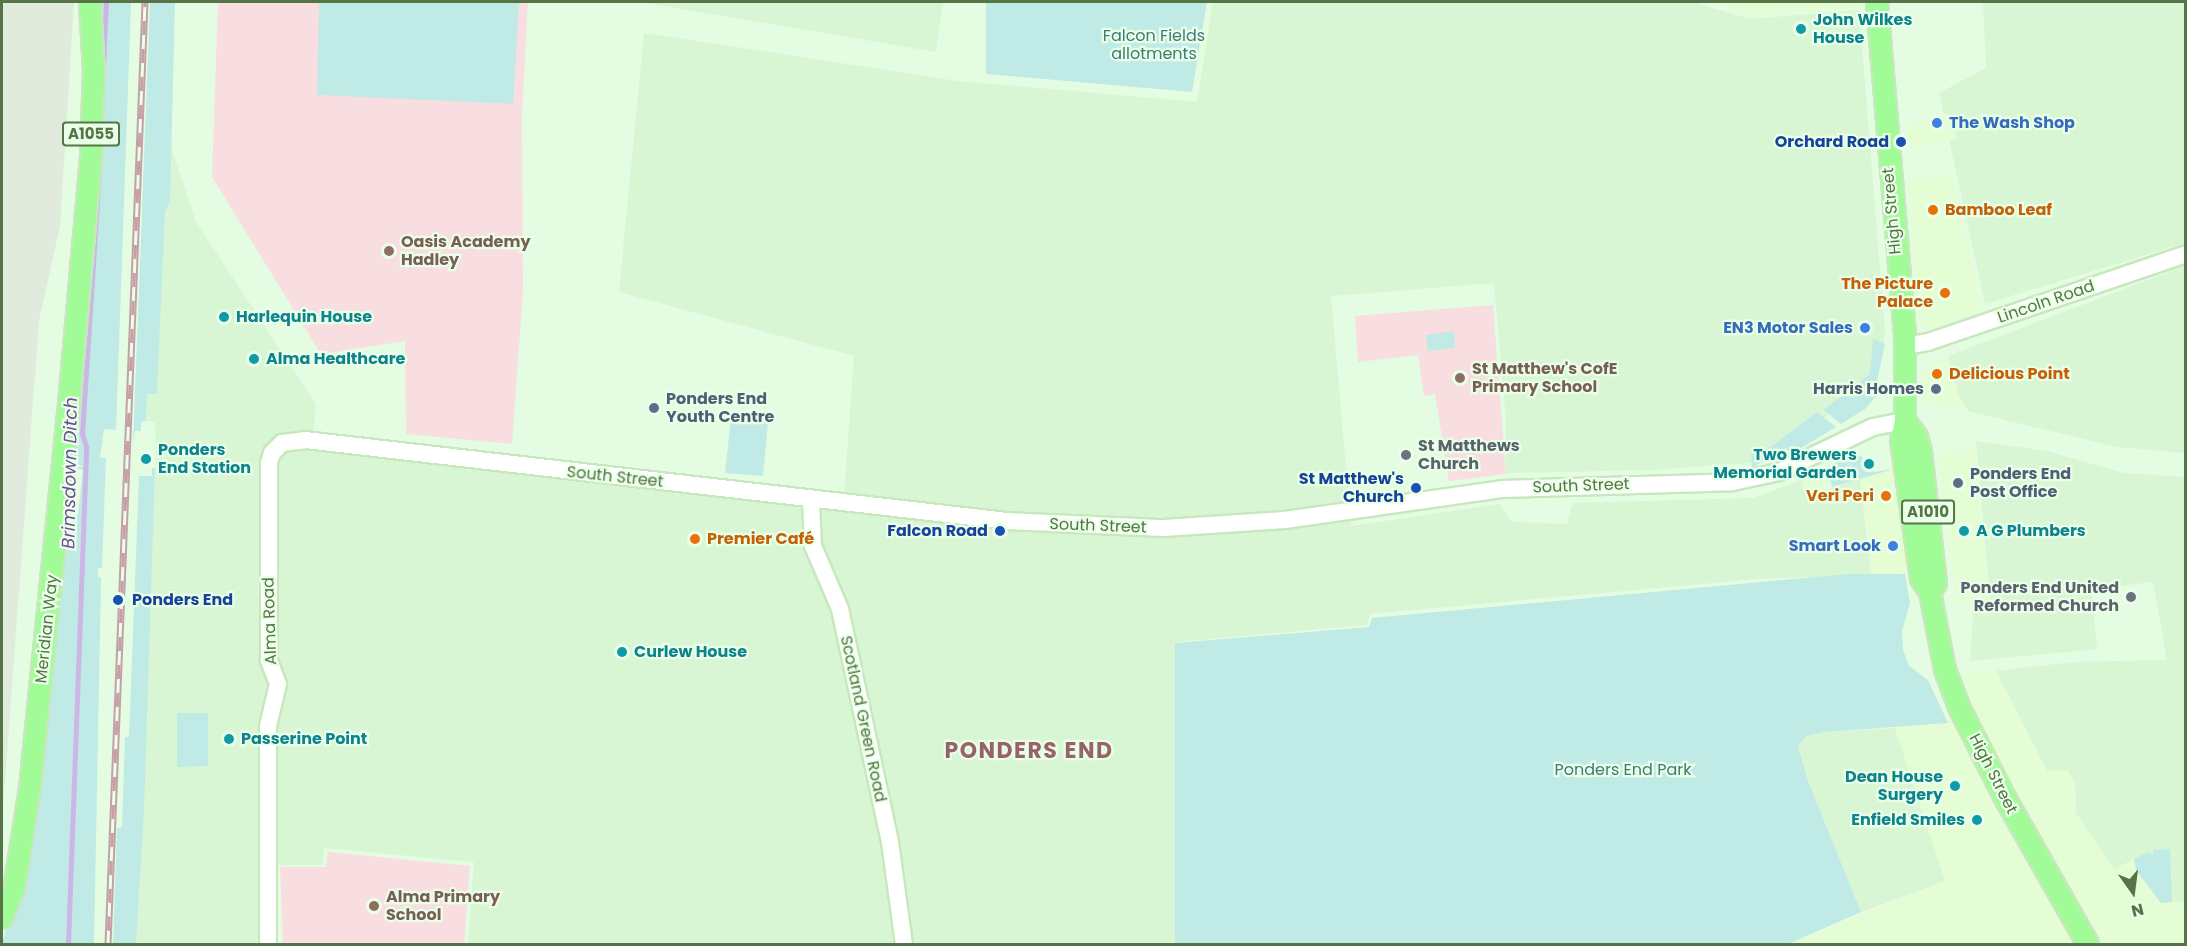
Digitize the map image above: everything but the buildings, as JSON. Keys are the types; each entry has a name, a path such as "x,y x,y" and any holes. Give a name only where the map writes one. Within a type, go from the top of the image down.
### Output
{"main road":[{"name":"Meridian Way","path":"2,918 14,890 30,788 69,404 90,156 93,72 90,2 80,106 79,265"},
{"name":"High Street","path":"1877,2 1906,346 1905,421 1901,440 1922,579 1930,592 1945,670 1955,699 2013,813 2088,945"}],"street":[{"name":"Lincoln Road","path":"1906,346 1960,332 2186,254"},
{"name":"South Street","path":"282,443 305,440 1047,524 1144,528 1238,525 1502,489 1751,479 1779,472 1873,427 1905,421"},
{"name":"Alma Road","path":"268,945 268,726 278,684 269,660 269,463 272,453 282,443"},
{"name":"Scotland Green Road","path":"811,499 813,546 840,609 892,854 904,945"}],"shaded area":[{"path":"2,2 74,2 60,226 39,321 2,821"},
{"name":"Oasis Academy Hadley","path":"218,2 528,2 522,113 523,291 512,444 406,434 405,341 321,354 212,177"},
{"path":"640,2 943,2 936,52"},
{"path":"1213,2 1693,2 1750,19 1859,10 1885,332 1880,369 1829,415 1751,463 1652,470 1506,473 1506,420 1494,283 1331,296 1351,526 1499,504 1512,522 1567,524 1573,503 1753,498 1802,480 1803,490 1825,490 1860,479 1871,575 1758,579 1370,614 1367,625 1176,642 1175,944 468,944 474,862 324,848 323,865 274,865 271,944 136,944 156,450 155,422 146,421 147,393 157,393 168,138 196,222 316,404 313,433 844,495 854,356 619,292 644,33 958,81 1197,102"},
{"path":"1713,2 1859,2 1860,8 1751,15"},
{"path":"1983,2 2185,2 2185,243 1985,304 1939,93 1986,68"},
{"path":"1947,113 1958,139 1911,148 1908,126"},
{"path":"1952,176 1982,309 1931,328 1919,322 1907,180"},
{"path":"2185,266 2185,453 2117,447 1968,411 1959,396 1948,356"},
{"name":"St Matthew's CofE Primary School","path":"1493,305 1506,474 1449,481 1435,394 1424,396 1418,355 1358,362 1355,316"},
{"path":"1947,357 1958,396 1966,410 1924,403 1922,373 1926,365"},
{"path":"1976,441 2047,451 2124,473 2185,477 2185,901 2161,903 2114,869 2076,813 2075,784 2067,770 2047,771 1996,671 2074,662 2167,660 2153,582 2091,589 2097,649 1970,661 1974,603 1990,600"},
{"path":"1974,448 1990,601 1957,605 1938,454"},
{"path":"1822,469 1827,489 1803,490 1803,479"},
{"path":"1895,469 1910,572 1873,575 1861,480"},
{"path":"1996,671 2047,771 2067,770 2075,784 2076,813 2114,869 2134,859 2136,870 2161,903 2185,901 2185,944 2098,944 1961,689 1965,674"},
{"path":"1955,721 2007,822 2044,879 2074,944 1788,944 1945,881 1895,728"},
{"path":"1895,728 1945,881 1861,912 1808,781 1798,746 1806,736 1816,733"},
{"name":"Alma Primary School","path":"328,852 470,866 464,944 283,944 280,867 326,867"}],"green space":[{"path":"102,2 131,2 116,430 104,429 100,458 106,458 102,568 98,568 98,577 101,578 94,944 2,944 41,797 58,603 71,523 78,514 83,470 74,468 87,325"},
{"path":"150,2 175,2 170,201 165,212 157,394 147,394 146,421 141,422 141,431 135,431 133,446"},
{"path":"319,2 519,2 513,104 317,95"},
{"name":"Falcon Fields allotments","path":"986,2 1207,2 1192,92 986,74"},
{"path":"1454,331 1455,348 1428,351 1426,335"},
{"path":"1873,339 1885,344 1876,386 1883,388 1865,409 1841,424 1824,410 1870,374"},
{"path":"1817,412 1836,427 1791,454 1786,448 1752,468 1751,451 1771,447"},
{"path":"731,418 768,422 763,476 725,473"},
{"path":"1857,454 1871,463 1874,472 1894,469 1832,487 1827,467"},
{"path":"152,468 155,468 144,810 136,944 113,944 117,828 122,827 125,737 129,737 139,476 152,476"},
{"name":"Ponders End Park","path":"1848,574 1905,574 1910,603 1902,631 1903,650 1909,666 1928,680 1948,723 1825,732 1806,736 1798,746 1808,781 1861,912 1788,944 1175,944 1175,643 1369,627 1372,618"},
{"path":"177,713 208,713 208,766 177,767"},
{"path":"2170,849 2172,902 2161,903 2136,870 2134,859 2148,852 2153,855 2153,850"}],"waterway":[{"name":"Brimsdown Ditch","path":"103,67 106,2"},
{"name":"Brimsdown Ditch","path":"68,944 86,447 82,434 99,172"}],"railway":[{"path":"108,944 145,2"}],"place":[{"name":"John Wilkes House","path":"1801,29"},
{"name":"The Wash Shop","path":"1937,123"},
{"name":"Orchard Road","path":"1901,142"},
{"name":"Bamboo Leaf","path":"1933,210"},
{"name":"Oasis Academy Hadley","path":"389,251"},
{"name":"The Picture Palace","path":"1945,293"},
{"name":"Harlequin House","path":"224,317"},
{"name":"EN3 Motor Sales","path":"1865,328"},
{"name":"Alma Healthcare","path":"254,359"},
{"name":"Delicious Point","path":"1937,374"},
{"name":"St Matthew's CofE Primary School","path":"1460,378"},
{"name":"Harris Homes","path":"1936,389"},
{"name":"Ponders End Youth Centre","path":"654,408"},
{"name":"St Matthews Church","path":"1406,455"},
{"name":"Ponders End Station","path":"146,459"},
{"name":"Two Brewers Memorial Garden","path":"1869,464"},
{"name":"Ponders End Post Office","path":"1958,483"},
{"name":"St Matthew's Church","path":"1416,488"},
{"name":"Veri Peri","path":"1886,496"},
{"name":"Falcon Road","path":"1000,531"},
{"name":"A G Plumbers","path":"1964,531"},
{"name":"Premier Café","path":"695,539"},
{"name":"Smart Look","path":"1893,546"},
{"name":"Ponders End United Reformed Church","path":"2131,597"},
{"name":"Ponders End","path":"118,600"},
{"name":"Curlew House","path":"622,652"},
{"name":"Passerine Point","path":"229,739"},
{"name":"Dean House Surgery","path":"1955,786"},
{"name":"Enfield Smiles","path":"1977,820"},
{"name":"Alma Primary School","path":"374,906"}],"district":[{"name":"PONDERS END","path":"1029,751"}]}
